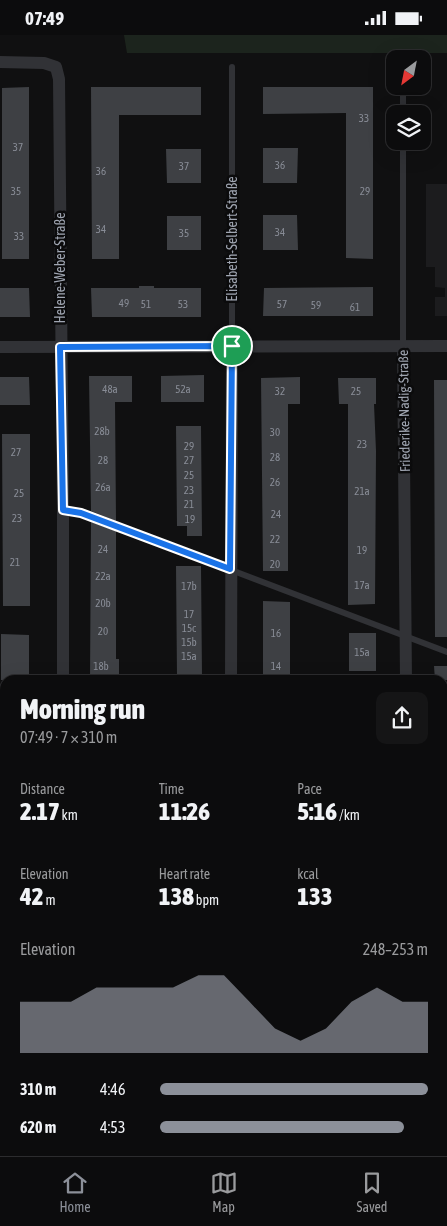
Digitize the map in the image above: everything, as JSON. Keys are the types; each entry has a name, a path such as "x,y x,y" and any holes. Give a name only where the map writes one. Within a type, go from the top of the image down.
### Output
{"street":[{"name":"Helene-Weber-Straße","path":"0,62 44,63 56,67 60,86 60,347 63,510 62,675"},
{"name":"Elisabeth-Selbert-Straße","path":"231,675 232,346"},
{"name":"Friederike-Nadig-Straße","path":"403,346 406,675"},
{"path":"0,347 447,346"}],"lane":[{"name":"Elisabeth-Selbert-Straße","path":"232,67 232,346"},
{"name":"Friederike-Nadig-Straße","path":"403,150 403,346"},
{"path":"63,510 81,513 407,635 447,652"}],"shaded area":[{"path":"124,35 447,35 447,53 431,53 431,50 386,50 386,53 127,53"},
{"path":"426,184 447,184 447,316 435,316 435,297 445,297 445,288 435,287 435,267 426,267"}],"building":[{"path":"29,87 29,259 2,259 2,88"},
{"path":"91,87 201,87 201,115 119,115 119,259 92,259"},
{"path":"263,87 373,87 373,259 346,258 346,113 263,114"},
{"path":"263,148 298,148 297,183 263,183"},
{"path":"166,149 201,149 201,183 167,183"},
{"path":"263,215 297,215 298,250 263,250"},
{"path":"167,216 201,216 201,250 167,250"},
{"path":"139,286 154,286 154,288 201,288 201,317 92,317 91,288 139,288"},
{"path":"373,287 373,316 263,316 264,288"},
{"path":"0,288 29,288 30,317 0,317"},
{"path":"204,375 204,402 161,402 161,376"},
{"path":"89,376 132,376 132,402 115,402 116,521 91,511"},
{"path":"0,377 29,377 30,405 0,405"},
{"path":"300,377 300,404 288,404 288,571 263,571 261,378"},
{"path":"338,378 376,378 376,404 374,404 376,451 375,604 348,605 348,404 339,404"},
{"path":"434,380 447,380 447,637 435,637"},
{"path":"176,426 201,426 202,536 187,536 187,526 177,526"},
{"path":"2,434 30,434 30,606 3,606"},
{"path":"91,522 116,531 116,659 119,659 119,675 90,675"},
{"path":"176,566 201,566 202,675 177,675"},
{"path":"263,601 290,602 290,675 263,675"},
{"path":"349,633 376,633 376,671 349,671"},
{"path":"1,634 29,635 29,675 1,675"},
{"path":"434,666 447,666 447,675 435,675"}],"route":[{"path":"232,346 230,569 81,513 63,510 60,347 232,346"}]}
